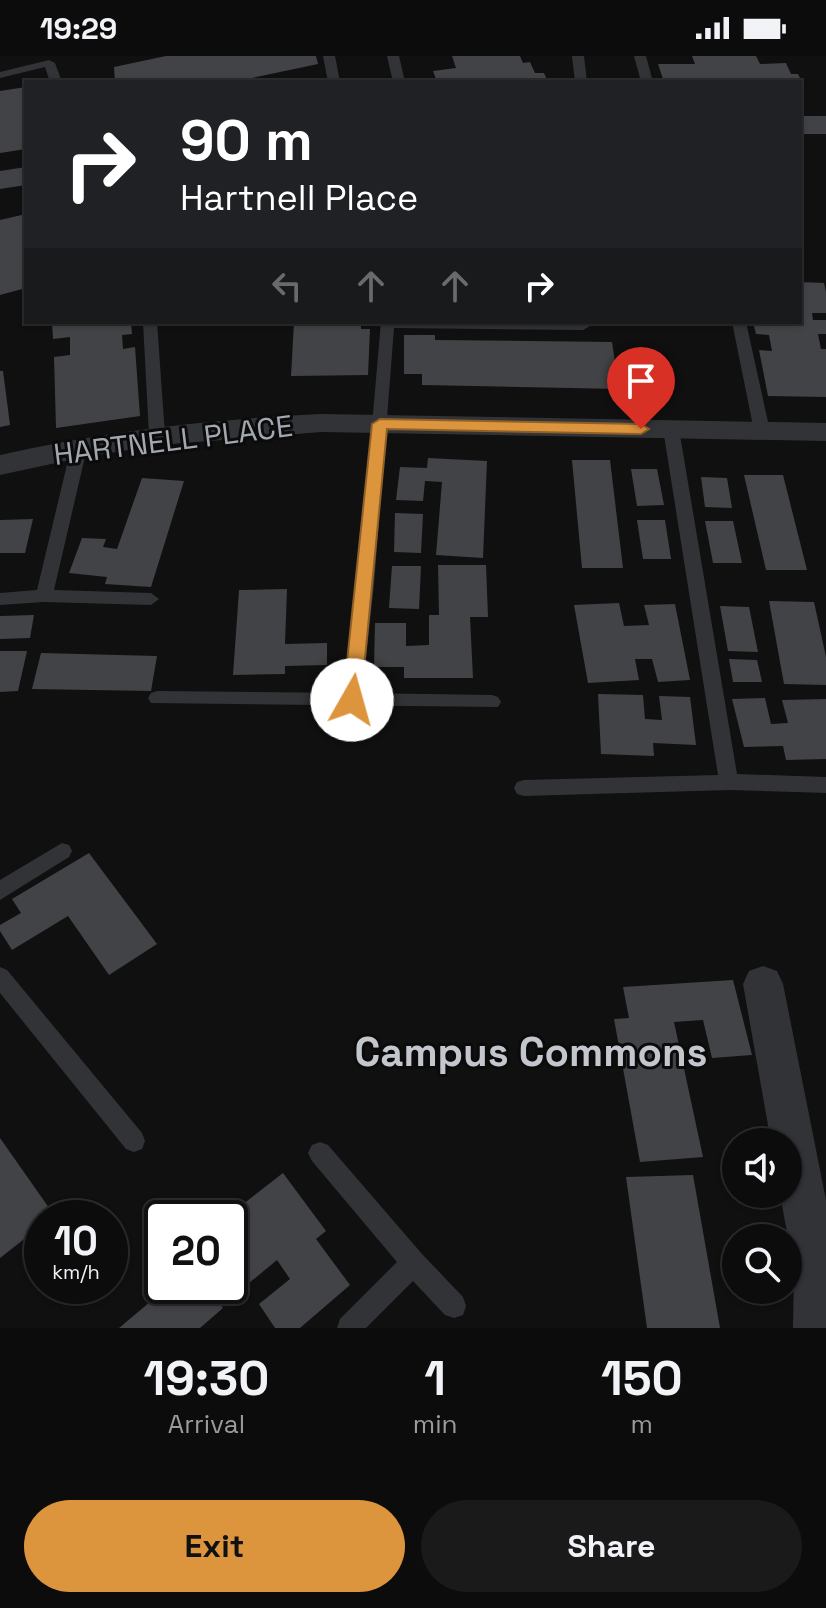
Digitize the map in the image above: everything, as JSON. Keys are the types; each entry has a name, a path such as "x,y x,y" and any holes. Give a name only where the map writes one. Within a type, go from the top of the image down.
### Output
{"street":[{"path":"802,125 826,125"},
{"path":"0,180 24,176"},
{"name":"HARTNELL PLACE","path":"0,465 157,435 257,425 380,424 826,432"},
{"path":"763,984 817,1271 817,1328"}],"lane":[{"path":"329,56 334,80"},
{"path":"393,56 399,80"},
{"path":"578,56 581,80"},
{"path":"640,56 646,80"},
{"path":"0,75 49,63 55,80"},
{"path":"150,324 157,435"},
{"path":"352,700 388,324"},
{"path":"453,324 583,326"},
{"path":"739,324 762,431"},
{"path":"671,429 729,782"},
{"path":"44,596 79,448"},
{"path":"0,599 44,596 151,599"},
{"path":"157,698 492,702"},
{"path":"524,788 729,782 826,785"},
{"path":"0,891 62,851"},
{"path":"0,977 134,1141"},
{"path":"320,1153 413,1263 454,1306"},
{"path":"349,1328 413,1263"}],"building":[{"path":"166,56 316,56 318,64 242,80 115,80 114,67"},
{"path":"452,56 520,56 523,63 530,62 535,73 544,73 547,80 436,80 433,71 456,68"},
{"path":"692,56 756,56 760,64 786,63 791,74 798,74 801,80 663,80 658,64 695,64"},
{"path":"24,87 24,149 0,153 0,91"},
{"path":"24,214 24,289 0,295 0,220"},
{"path":"802,282 824,283 826,313 812,313 813,320 826,320 826,334 818,334 821,349 826,349 826,397 768,396 759,350 772,351 769,335 756,334 754,324 802,324"},
{"path":"52,324 131,324 132,334 122,335 123,349 135,347 140,416 56,428 54,357 70,355 70,337 53,339"},
{"path":"294,324 361,324 361,329 370,329 368,375 291,376"},
{"path":"404,335 435,335 435,340 612,342 619,389 422,385 422,374 404,374"},
{"path":"0,371 3,371 10,425 0,427"},
{"path":"428,458 487,461 483,558 436,555 442,482 425,481 423,501 396,500 400,467 427,468"},
{"path":"572,460 610,460 623,568 582,568"},
{"path":"631,469 657,469 664,505 637,506"},
{"path":"744,475 783,475 807,570 766,570"},
{"path":"701,477 727,478 732,508 705,507"},
{"path":"142,478 184,481 151,587 105,584 107,577 69,573 82,538 106,539 103,547 117,549"},
{"path":"395,513 423,514 421,553 394,552"},
{"path":"33,519 25,553 0,553 0,520"},
{"path":"637,520 665,520 671,559 643,559"},
{"path":"705,521 733,521 742,563 713,563"},
{"path":"438,565 486,565 488,617 470,617 473,678 404,678 404,667 374,667 375,623 406,623 406,646 429,645 429,615 439,615"},
{"path":"392,566 421,566 419,609 389,608"},
{"path":"287,589 285,644 327,643 327,665 285,666 285,674 233,675 239,590"},
{"path":"769,601 814,602 826,657 826,685 784,684"},
{"path":"619,603 624,626 649,625 644,605 675,604 690,680 658,682 652,659 635,659 639,680 588,683 574,605"},
{"path":"720,606 749,607 758,652 728,651"},
{"path":"34,615 30,638 0,639 0,616"},
{"path":"0,651 27,651 18,691 0,692"},
{"path":"41,653 157,656 151,691 32,689"},
{"path":"729,659 757,660 762,682 733,682"},
{"path":"598,694 643,695 645,719 662,720 659,696 690,697 696,745 653,743 654,756 601,754"},
{"path":"765,698 771,724 788,723 782,700 826,699 826,759 786,760 783,746 744,747 732,699"},
{"path":"89,853 157,944 109,975 68,916 12,950 0,931 0,925 21,913 12,899"},
{"path":"733,980 752,1055 712,1058 703,1020 674,1022 703,1157 640,1162 614,1019 629,1018 623,987"},
{"path":"0,1138 43,1200 24,1200 24,1239 0,1258"},
{"path":"283,1173 326,1231 316,1239 350,1285 300,1328 275,1328 259,1304 290,1279 277,1260 248,1284 248,1200"},
{"path":"693,1175 720,1328 647,1328 626,1177"},
{"path":"148,1304 220,1304 223,1308 200,1328 119,1328"}],"district":[{"name":"Campus Commons","path":"531,1052"}],"route":[{"path":"352,700 380,424 641,429"}]}
